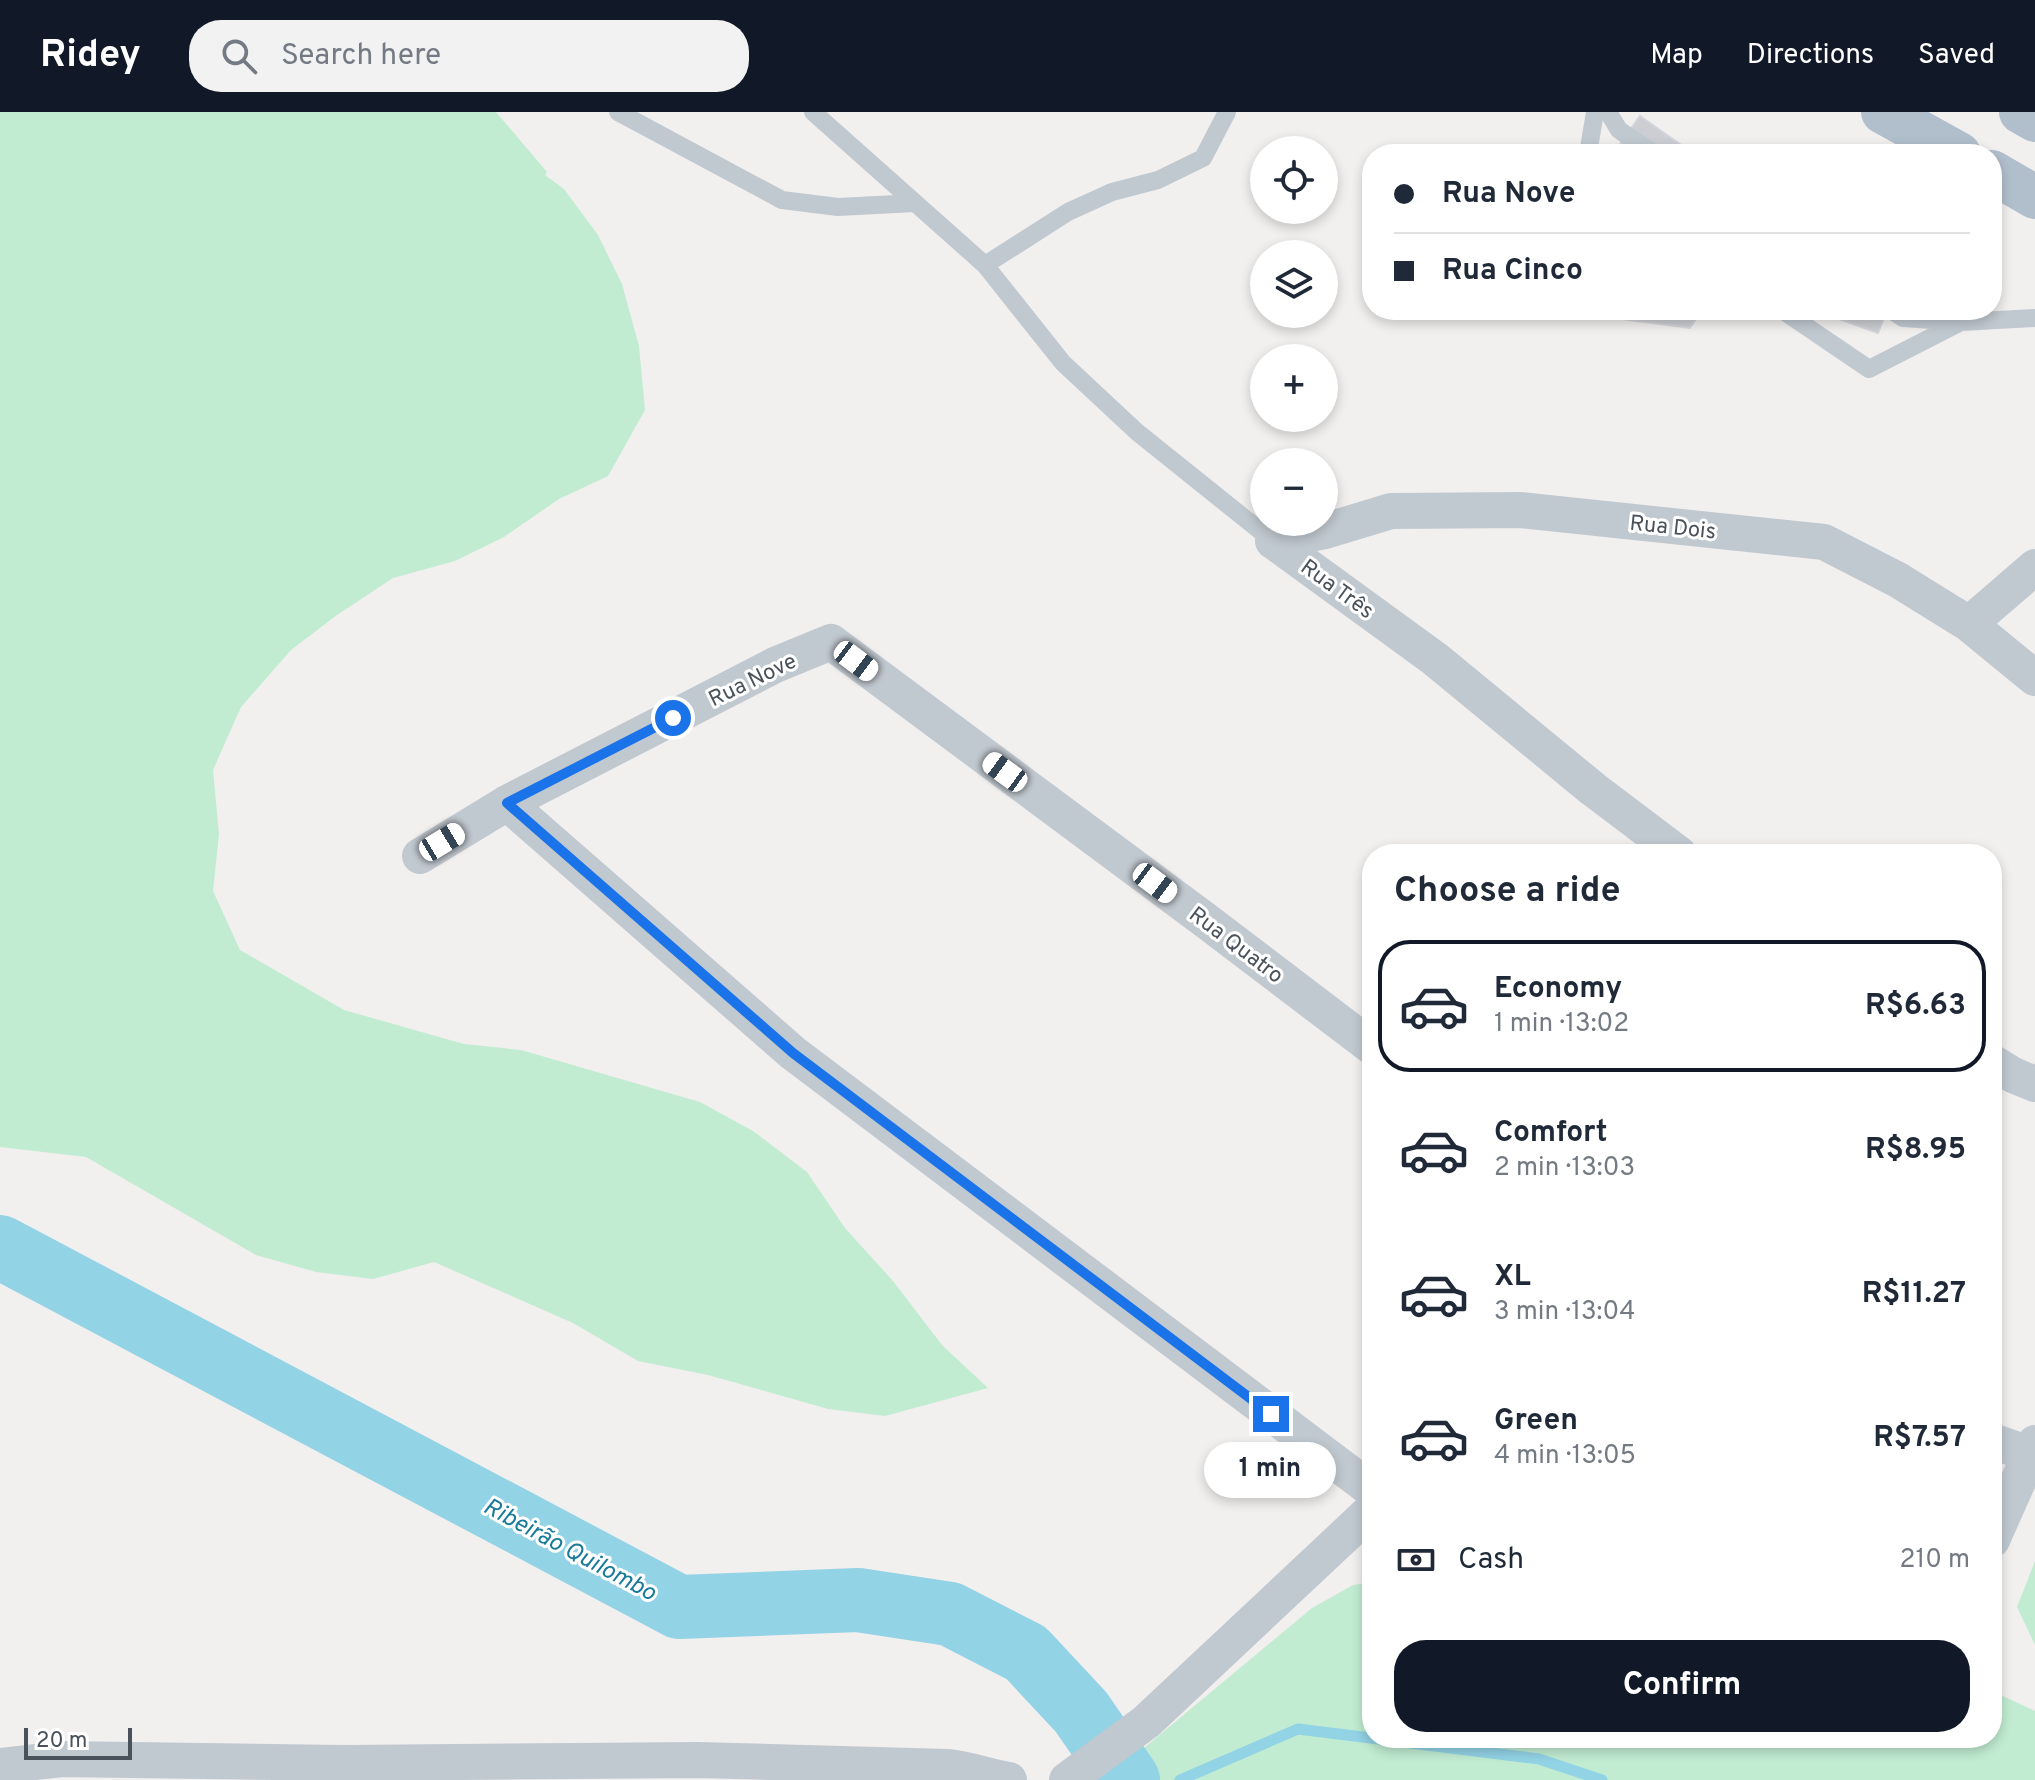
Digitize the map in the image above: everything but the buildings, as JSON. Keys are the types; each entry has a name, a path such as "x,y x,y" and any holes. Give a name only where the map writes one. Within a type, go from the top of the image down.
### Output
{"main road":[{"path":"1883,112 1941,144"},
{"path":"2021,112 2035,120"},
{"path":"2002,178 2035,197"}],"street":[{"name":"Rua Dois","path":"1273,541 1325,531 1391,511 1520,510 1824,542 1898,580 1969,624 2035,678"},
{"name":"Rua Três","path":"1273,541 1435,659 1593,789 1666,844"},
{"path":"1969,624 2035,567"},
{"name":"Rua Nove","path":"420,856 507,803 775,665 831,642"},
{"name":"Rua Quatro","path":"831,642 1362,1039"},
{"path":"507,803 793,1053 1362,1482"},
{"path":"2002,1068 2035,1084"},
{"path":"2002,1444 2033,1452 2002,1519"},
{"path":"1068,1780 1146,1722 1362,1519"},
{"path":"0,1766 62,1759 344,1771 948,1767 968,1769 995,1779"}],"lane":[{"path":"618,112 782,200 838,207 915,203"},
{"name":"Rua Três","path":"813,112 985,265 1063,363 1137,432 1273,541"},
{"path":"985,265 1068,212 1112,192 1158,180 1203,158 1227,112"},
{"path":"1590,144 1595,112"},
{"path":"1608,112 1619,130 1640,144"},
{"path":"2002,320 2035,318"},
{"path":"1797,320 1869,369 1961,322"},
{"path":"1932,320 1998,320"}],"green space":[{"path":"0,112 496,112 547,172 545,175 564,189 598,235 622,284 639,346 645,410 608,476 559,499 504,537 455,561 393,578 291,650 241,707 213,770 219,834 213,891 240,950 344,1010 464,1044 521,1050 700,1102 753,1131 807,1172 845,1228 893,1281 942,1345 988,1388 885,1416 828,1409 708,1375 638,1361 573,1323 434,1262 373,1279 316,1272 256,1255 86,1157 0,1147"},
{"path":"2035,1561 2035,1645 2017,1607"},
{"path":"1362,1584 1362,1748 2002,1748 2002,1696 2035,1711 2035,1780 1115,1780 1133,1757 1312,1608 1353,1585"}],"waterway":[{"name":"Ribeirão Quilombo","path":"0,1247 679,1607 858,1600 950,1614 1026,1653 1081,1712 1128,1780"},
{"path":"1180,1780 1298,1729 1362,1737"},
{"path":"1451,1748 1539,1759 1602,1780"}],"route":[{"path":"673,718 507,803 793,1053 1271,1414"}]}
